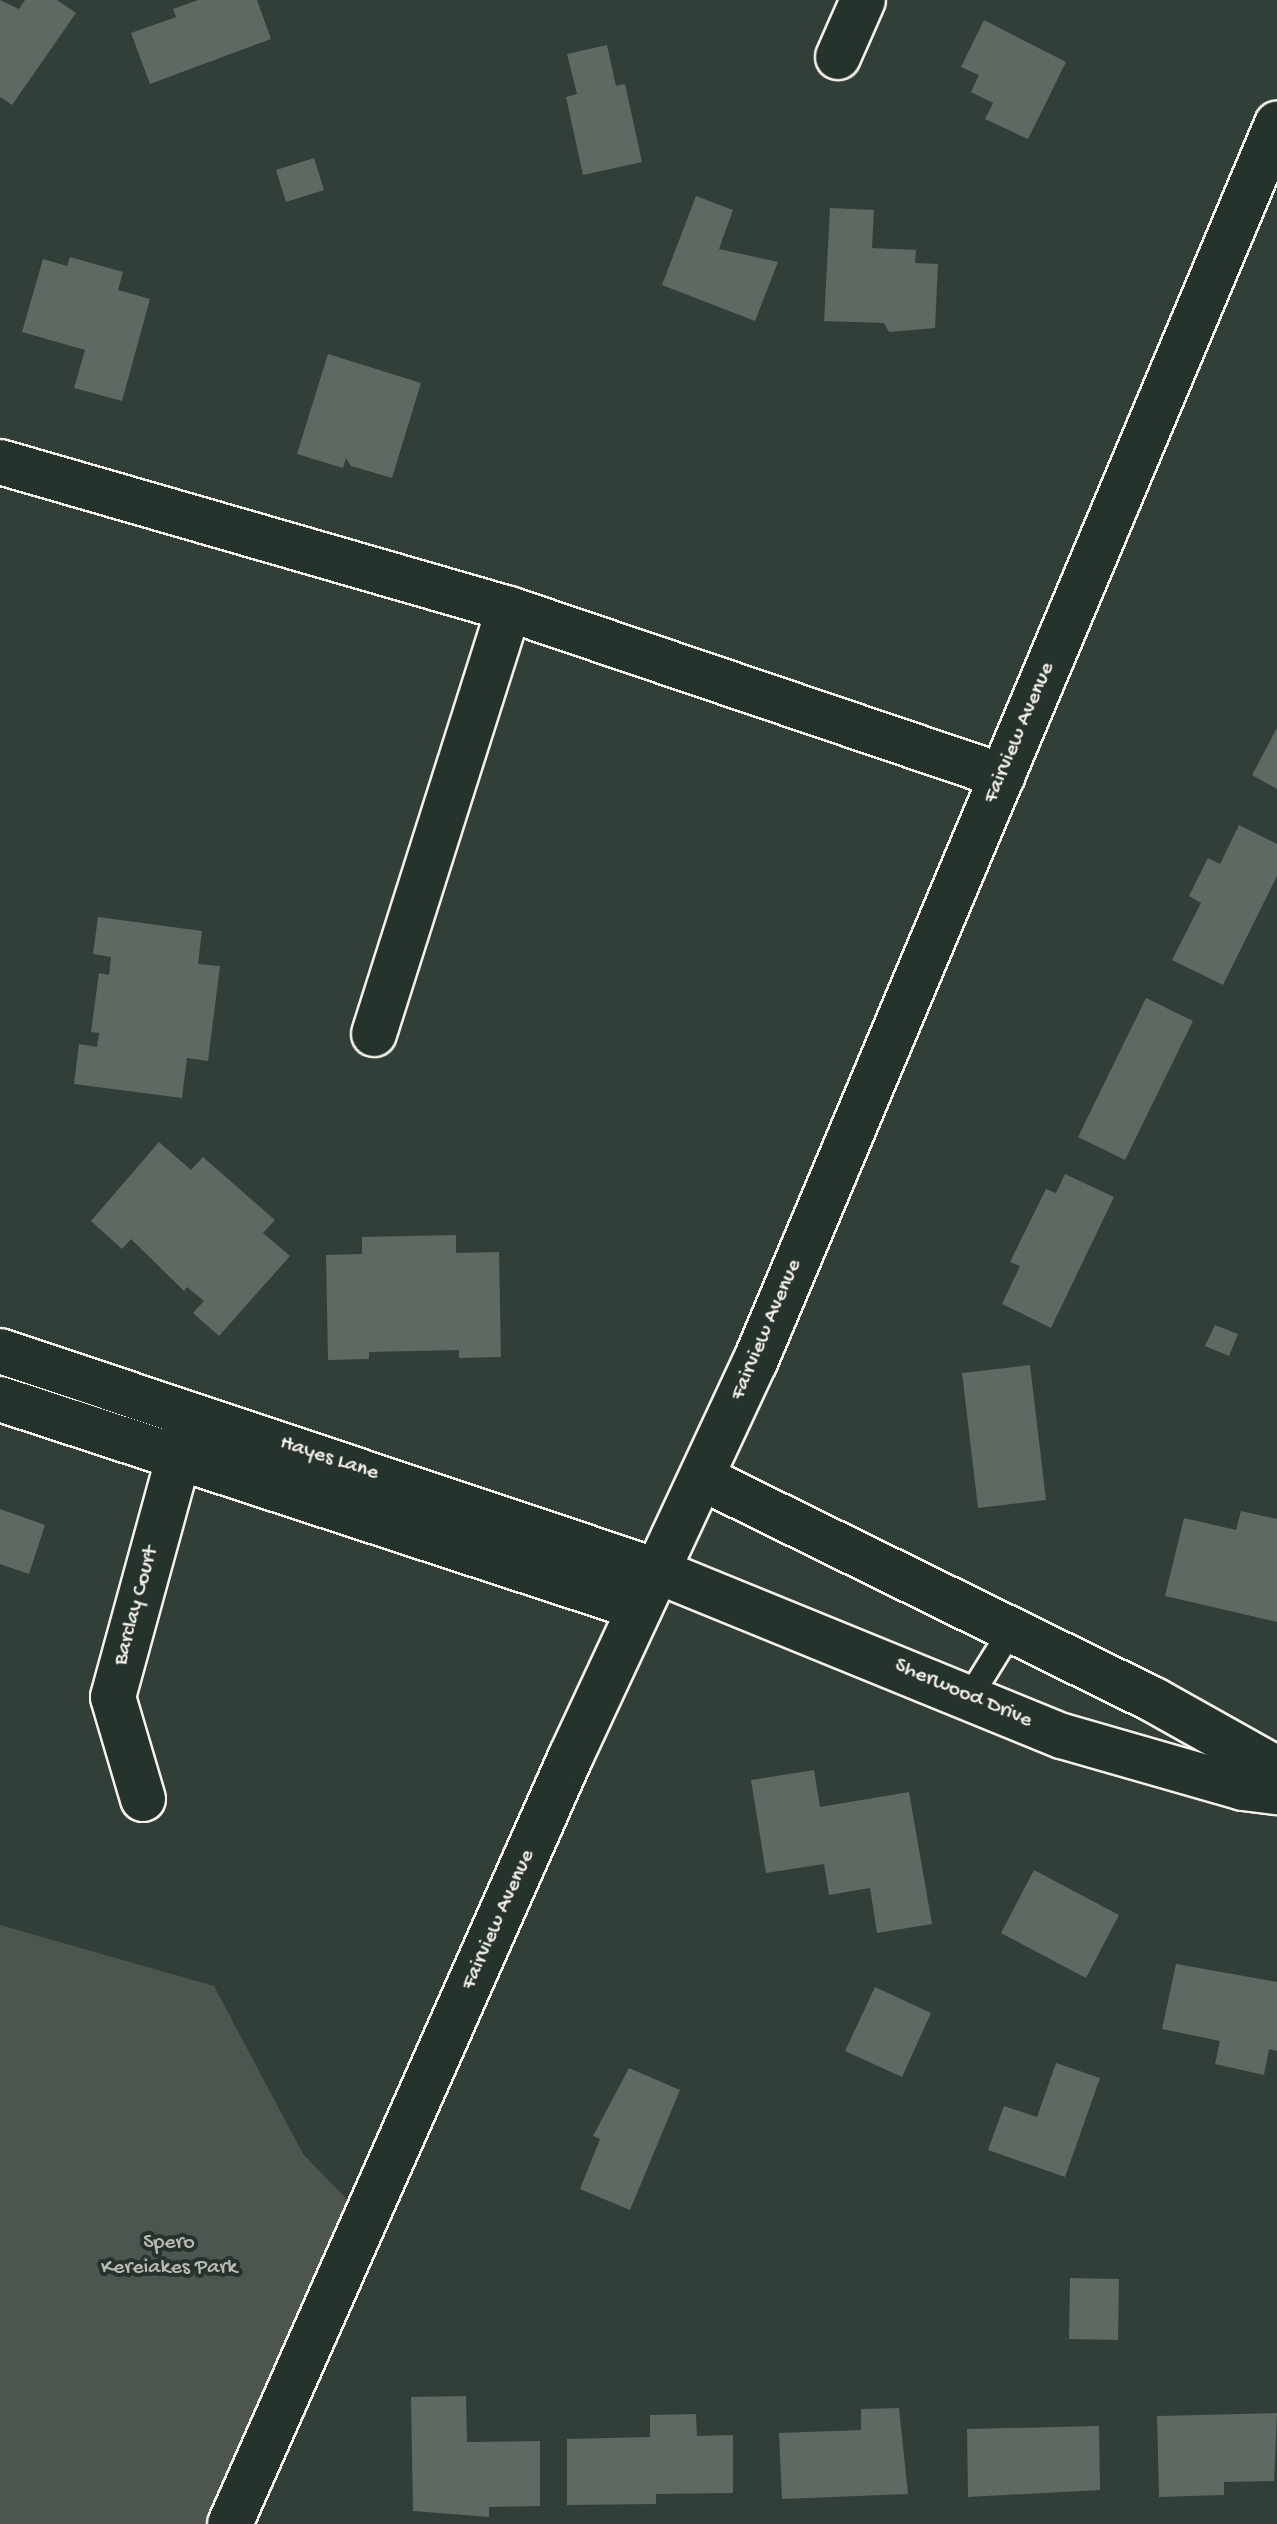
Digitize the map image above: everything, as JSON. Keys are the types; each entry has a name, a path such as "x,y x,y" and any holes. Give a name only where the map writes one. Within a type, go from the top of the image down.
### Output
{"street":[{"path":"838,57 863,0"},
{"name":"Fairview Avenue","path":"230,2524 702,1478 1277,124"},
{"path":"0,462 509,609 1002,776"},
{"path":"374,1034 509,609"},
{"name":"Hayes Lane","path":"0,1351 191,1413 649,1590"},
{"name":"Hayes Lane","path":"0,1399 178,1457 649,1590"},
{"name":"Barclay Court","path":"143,1799 113,1697 191,1413"},
{"path":"702,1478 1010,1632 1165,1705 1277,1769"},
{"name":"Sherwood Drive","path":"649,1590 969,1698 1119,1753 1277,1792"}],"lane":[{"path":"969,1698 1010,1632"}],"green space":[{"name":"Spero Kereiakes Park","path":"0,1925 214,1986 303,2154 368,2221 235,2524 0,2524"}],"building":[{"path":"0,0 19,9 25,0 57,0 76,13 12,105 0,97"},
{"path":"198,0 257,0 271,39 150,84 131,33 176,17 173,9"},
{"path":"984,20 1066,62 1028,139 985,119 993,103 971,92 979,75 961,67"},
{"path":"607,45 616,86 625,84 642,162 583,175 566,97 577,94 567,54"},
{"path":"314,158 324,190 286,202 276,170"},
{"path":"696,196 733,210 719,249 778,262 755,321 662,285"},
{"path":"830,208 874,210 872,248 916,250 915,263 938,264 935,328 889,332 884,323 824,321"},
{"path":"70,257 123,272 118,290 150,299 122,401 74,388 85,350 22,332 43,259 67,266"},
{"path":"328,354 421,383 392,478 351,466 346,458 343,468 297,454"},
{"path":"1277,728 1277,789 1252,775"},
{"path":"1239,825 1277,844 1277,876 1223,985 1172,960 1201,903 1189,896 1208,858 1220,864"},
{"path":"98,917 202,931 198,964 220,966 208,1061 187,1058 182,1098 74,1084 79,1044 97,1047 99,1033 91,1032 99,973 109,975 111,957 93,954"},
{"path":"1146,998 1193,1021 1125,1160 1078,1137"},
{"path":"159,1142 191,1170 203,1157 275,1220 263,1233 290,1256 219,1336 193,1313 204,1301 187,1287 184,1291 131,1239 122,1249 91,1221"},
{"path":"1065,1174 1114,1197 1051,1328 1002,1304 1020,1266 1010,1262 1046,1189 1056,1193"},
{"path":"456,1235 456,1253 499,1252 501,1357 459,1358 459,1350 369,1352 369,1359 328,1360 326,1255 362,1254 362,1237"},
{"path":"1215,1325 1238,1334 1229,1356 1205,1346"},
{"path":"1030,1365 1046,1500 978,1508 962,1373"},
{"path":"0,1509 45,1525 29,1574 0,1564"},
{"path":"1241,1511 1277,1519 1277,1622 1165,1596 1184,1518 1236,1530"},
{"path":"814,1770 820,1807 909,1792 932,1924 877,1933 870,1888 829,1895 824,1864 766,1873 751,1780"},
{"path":"1034,1870 1119,1915 1086,1978 1001,1933"},
{"path":"1176,1964 1277,1982 1277,2051 1269,2049 1264,2075 1215,2064 1220,2041 1162,2029"},
{"path":"875,1987 931,2013 902,2077 845,2051"},
{"path":"1056,2063 1100,2078 1065,2177 988,2150 1004,2106 1037,2117"},
{"path":"629,2068 680,2090 630,2210 580,2189 600,2139 593,2136"},
{"path":"1070,2278 1119,2279 1118,2340 1069,2339"},
{"path":"466,2396 467,2442 540,2441 540,2506 489,2507 489,2517 413,2511 411,2397"},
{"path":"899,2408 908,2494 782,2499 779,2433 861,2430 861,2409"},
{"path":"1277,2413 1274,2481 1224,2482 1224,2495 1159,2497 1157,2416"},
{"path":"696,2414 697,2436 733,2435 733,2493 656,2494 656,2504 567,2505 567,2439 650,2437 650,2415"},
{"path":"1099,2426 1100,2490 968,2497 967,2429"}]}
